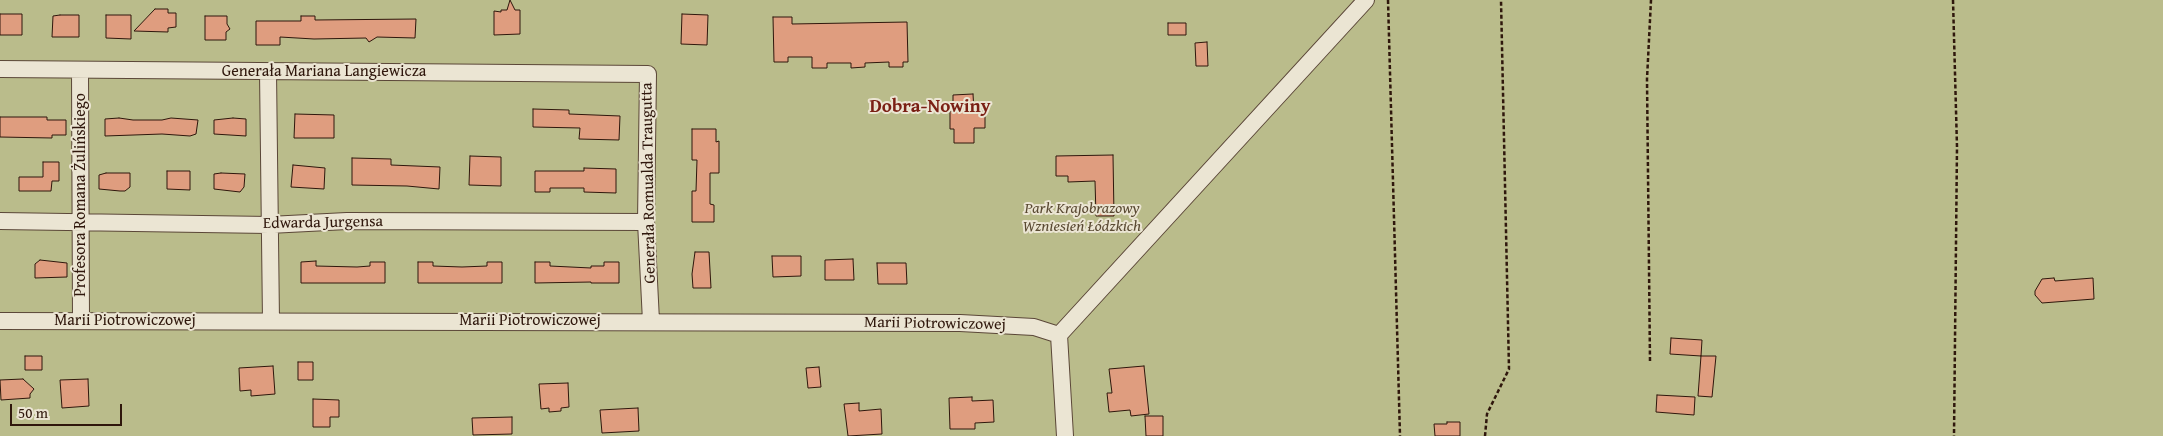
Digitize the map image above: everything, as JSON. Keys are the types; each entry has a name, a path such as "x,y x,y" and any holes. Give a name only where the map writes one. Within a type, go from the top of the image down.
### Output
{"street":[{"path":"1065,436 1059,335 1366,0"},
{"name":"Generała Mariana Langiewicza","path":"0,69 648,74"},
{"name":"Profesora Romana Żulińskiego","path":"80,70 81,321"},
{"path":"268,72 271,321"},
{"name":"Generała Romualda Traugutta","path":"648,74 646,222 651,321"},
{"name":"Edwarda Jurgensa","path":"0,221 269,225 347,221 646,222"},
{"name":"Marii Piotrowiczowej","path":"0,320 651,321 1002,324 1034,327 1059,335"}],"path":[{"path":"1388,0 1400,436"},
{"path":"1486,436 1487,414 1510,369 1501,0"},
{"path":"1650,361 1647,79 1651,0"},
{"path":"1953,0 1957,146 1954,436"}],"green space":[{"name":"Park Krajobrazowy Wzniesień Łódzkich","path":"0,0 2163,0 2163,436 0,436"}],"building":[{"path":"510,0 515,10 520,10 520,34 494,35 494,11 501,12 501,10 507,10"},
{"path":"155,9 168,9 168,13 176,13 176,27 168,28 168,32 134,31"},
{"path":"0,14 22,14 22,35 0,35"},
{"path":"682,14 708,15 707,45 681,44"},
{"path":"79,15 79,37 52,37 53,16"},
{"path":"106,15 131,15 131,39 106,38"},
{"path":"205,16 227,16 227,24 230,29 226,32 226,40 205,40"},
{"path":"301,16 315,16 315,20 416,19 415,38 377,37 369,42 366,38 314,39 280,37 280,45 256,45 256,21 301,21"},
{"path":"773,17 792,17 792,24 907,22 908,62 903,62 903,67 889,67 889,62 865,63 865,67 851,68 851,63 827,63 827,68 812,68 812,57 788,57 788,62 774,62"},
{"path":"1168,23 1186,23 1186,35 1168,35"},
{"path":"1207,42 1208,66 1196,66 1195,43"},
{"path":"973,94 974,111 985,111 985,128 974,128 974,143 954,143 954,129 950,129 950,111 953,111 953,95"},
{"path":"533,109 569,110 569,114 620,116 619,140 579,139 580,128 533,127"},
{"path":"295,114 334,115 334,138 294,138"},
{"path":"0,117 47,117 47,120 66,120 66,135 52,135 52,138 0,137"},
{"path":"171,118 198,120 196,134 190,136 162,134 105,136 105,119 133,120 162,120"},
{"path":"246,119 246,136 214,134 214,120"},
{"path":"692,129 716,129 716,142 719,141 719,173 710,173 710,204 714,205 714,222 692,222 692,191 696,191 697,160 692,160"},
{"path":"1113,155 1114,216 1096,216 1095,181 1068,182 1068,176 1056,176 1056,156"},
{"path":"470,156 501,157 501,186 469,185"},
{"path":"352,158 391,159 391,165 440,167 439,189 407,186 352,185"},
{"path":"43,162 59,162 59,181 52,181 51,191 19,191 19,177 43,177"},
{"path":"293,165 325,168 324,189 291,187"},
{"path":"584,168 616,169 616,193 584,192 584,188 550,188 550,192 535,192 535,171 584,171"},
{"path":"167,171 190,171 190,190 167,189"},
{"path":"106,173 130,173 130,187 125,191 99,189 99,175"},
{"path":"214,174 245,174 244,187 240,192 214,189"},
{"path":"695,252 709,252 711,288 693,288 692,274"},
{"path":"772,256 801,256 801,276 773,277"},
{"path":"853,259 854,280 825,280 825,260"},
{"path":"40,260 67,263 67,277 35,278 35,264"},
{"path":"316,261 316,266 357,267 370,266 370,262 385,262 385,283 301,283 301,262"},
{"path":"418,262 433,262 433,266 462,267 487,266 487,262 502,262 502,283 418,283"},
{"path":"535,262 550,262 550,266 591,268 591,266 604,266 604,262 619,262 619,283 535,283"},
{"path":"877,263 906,263 907,284 878,284"},
{"path":"2054,278 2055,281 2093,278 2094,299 2042,303 2035,295 2035,291 2042,279"},
{"path":"1671,338 1702,340 1701,356 1670,354"},
{"path":"25,356 42,356 42,370 25,370"},
{"path":"1701,356 1716,356 1712,397 1698,396"},
{"path":"298,362 313,362 313,380 298,380"},
{"path":"273,366 275,394 251,396 251,390 240,391 239,368"},
{"path":"1144,366 1149,414 1131,416 1130,410 1109,412 1107,393 1112,393 1109,369"},
{"path":"819,367 821,387 808,388 806,368"},
{"path":"23,379 34,389 30,394 30,398 1,400 0,380"},
{"path":"88,379 89,406 62,408 60,380"},
{"path":"568,383 569,407 561,408 561,411 549,412 549,408 541,409 539,384"},
{"path":"1657,395 1695,397 1694,415 1656,412"},
{"path":"972,397 972,401 993,400 994,422 975,423 975,429 950,429 949,398"},
{"path":"313,399 339,400 339,417 330,417 330,427 313,427"},
{"path":"859,403 859,411 881,409 882,434 848,436 844,404"},
{"path":"638,408 639,431 602,433 600,410"},
{"path":"1145,416 1163,416 1163,436 1146,436"},
{"path":"512,417 512,434 473,435 472,418"},
{"path":"1447,422 1460,422 1460,436 1435,436 1434,424 1447,424"}],"district":[{"name":"Dobra-Nowiny","path":"930,107"}]}
